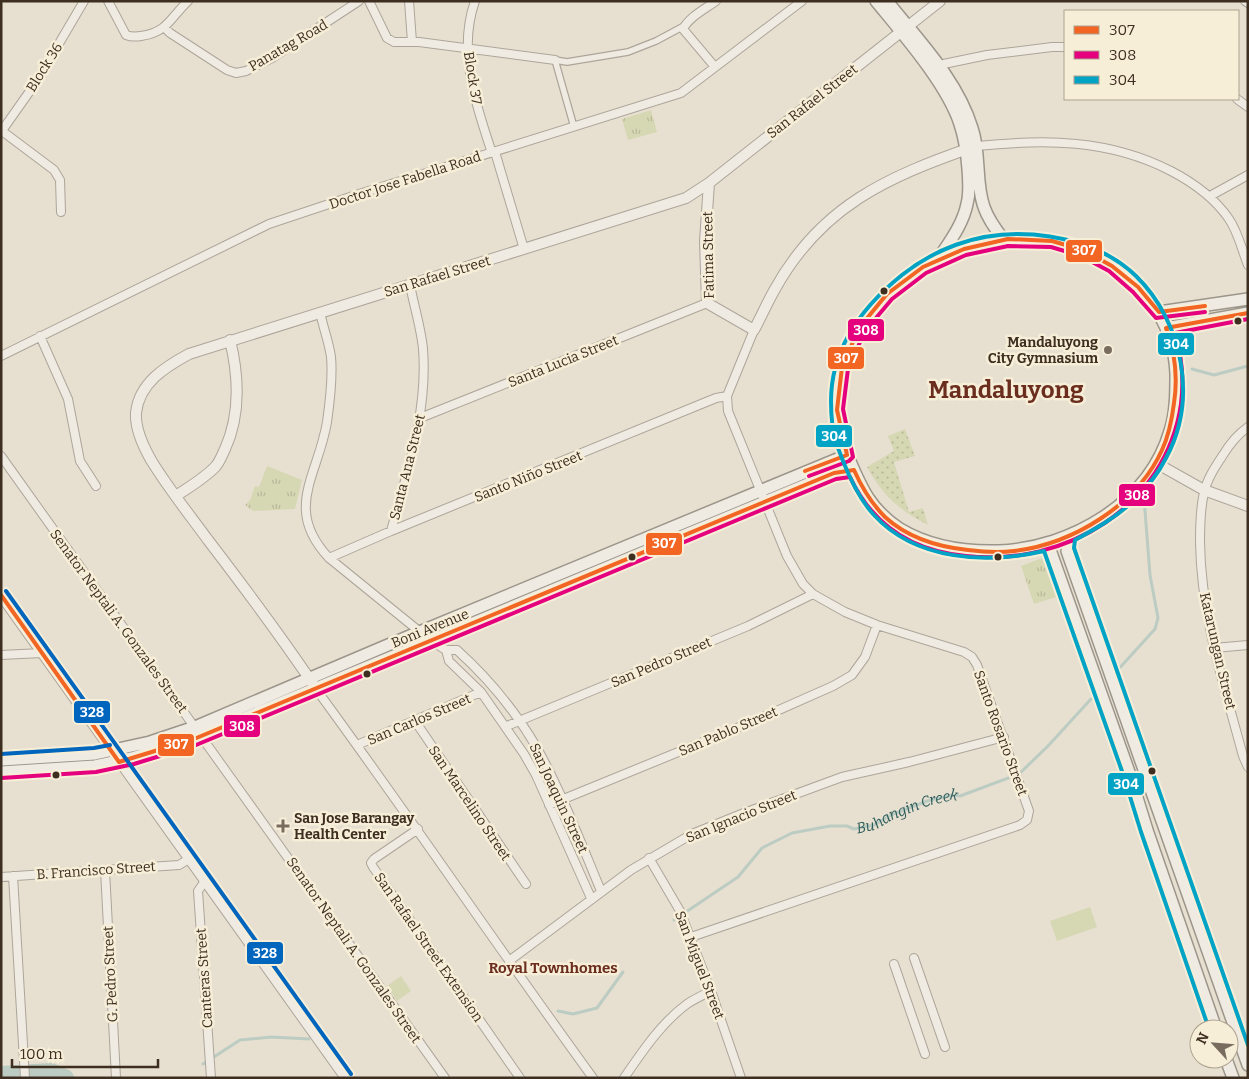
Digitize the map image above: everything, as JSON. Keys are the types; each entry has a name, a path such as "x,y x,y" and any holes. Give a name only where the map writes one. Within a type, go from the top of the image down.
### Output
{"main road":[{"path":"876,1 904,29"},
{"path":"887,1 904,29 933,66 972,148 984,209 1004,240"},
{"path":"940,258 962,219 967,204 972,148"},
{"path":"1032,239 1068,244 1089,253 1131,280 1159,312 1173,347 1175,360 1175,400 1170,430 1156,463 1131,494 1112,511 1070,536 1048,544 1018,550 961,550 932,544 897,527 870,502 860,487 842,441 837,404 840,368 865,319 890,291 921,268 940,258 974,245 1004,240 1032,239"},
{"path":"1159,312 1248,299"},
{"path":"1166,328 1248,313"},
{"name":"Boni Avenue","path":"1,772 95,766 119,762 161,750 309,679 848,455"},
{"name":"Boni Avenue","path":"1,760 95,754 198,732 316,689 834,473 854,470"},
{"path":"1070,536 1067,551 1248,1064"},
{"path":"1048,544 1129,772 1147,830 1213,1019"}],"street":[{"name":"Block 36","path":"1,132 37,81 84,1"},
{"path":"108,1 126,35 131,37 151,34 165,28 188,1"},
{"name":"Panatag Road","path":"165,28 227,70 236,73 246,71 272,58 359,1"},
{"path":"369,1 390,41 467,48 568,62 628,52 656,41 684,26 716,1"},
{"path":"409,1 412,42"},
{"name":"Block 37","path":"475,1 467,48 476,105 524,249"},
{"name":"Doctor Jose Fabella Road","path":"1,356 269,224 681,93 802,1"},
{"name":"San Rafael Street","path":"593,1078 418,829 151,459 138,430 136,414 139,401 146,386 160,372 189,354 686,198 709,183 940,1"},
{"path":"684,26 684,30 715,67"},
{"path":"933,66 1016,51 1064,47"},
{"path":"555,60 574,127"},
{"path":"1,132 54,170 60,180 60,212"},
{"path":"727,396 754,330 775,289 792,262 819,230 836,214 866,193 896,178 972,148 1021,141 1076,143 1113,148 1153,162 1189,180 1210,196 1233,225 1248,265"},
{"path":"1210,196 1248,175"},
{"name":"Fatima Street","path":"709,183 705,242 707,303 754,330"},
{"name":"Santa Ana Street","path":"391,531 413,451 420,418 423,386 423,349 410,285"},
{"name":"Santa Lucia Street","path":"420,418 707,303"},
{"name":"San Joaquin Street","path":"320,312 330,355 331,378 326,424 308,486 305,509 309,531 318,547 329,558 430,640 446,650 457,650 478,669 520,721 537,748 563,800 601,891"},
{"path":"40,336 68,399 80,462 96,486"},
{"path":"176,496 217,465 231,437 236,414 237,385 236,365 230,340"},
{"name":"Santo Niño Street","path":"329,558 716,398 727,396"},
{"name":"Santo Rosario Street","path":"691,937 1020,825 1027,820 1029,811 978,665 972,657 964,652 877,626 845,612 813,594 803,584 795,572 733,426 728,411 727,396"},
{"name":"Katarungan Street","path":"1248,427 1243,430 1227,449 1213,470 1204,490 1200,530 1204,595 1214,648 1243,756 1248,767"},
{"name":"Senator Neptali A. Gonzales Street","path":"1,456 445,1078"},
{"path":"1156,463 1204,490 1248,506"},
{"name":"San Pedro Street","path":"506,726 748,626 813,594"},
{"path":"1,595 346,1078"},
{"name":"San Pablo Street","path":"549,805 833,686 852,675 865,657 877,626"},
{"path":"1214,648 1248,645"},
{"name":"San Joaquin Street","path":"446,650 450,661 481,692 506,726 536,775 591,898"},
{"path":"1,656 42,653"},
{"name":"San Carlos Street","path":"357,745 415,722 481,692"},
{"name":"San Marcelino Street","path":"415,722 526,884"},
{"name":"San Ignacio Street","path":"509,961 591,898 649,858 707,827 842,776 909,762 1004,737"},
{"name":"San Rafael Street Extension","path":"418,829 374,859 371,862 373,867 520,1078"},
{"name":"San Miguel Street","path":"649,858 684,920 741,1078"},
{"name":"B. Francisco Street","path":"1,877 179,865 189,859"},
{"name":"G. Pedro Street","path":"105,870 116,1078"},
{"path":"13,876 25,1075"},
{"name":"Canteras Street","path":"205,881 198,891 211,1076"},
{"path":"914,958 945,1047"},
{"path":"894,964 925,1054"},
{"path":"624,1078 646,1046 673,1017 688,1004 711,991"}],"green space":[{"path":"651,110 657,132 628,140 622,119"},
{"path":"905,429 915,456 894,462 909,512 923,508 928,525 900,508 879,486 867,467 894,451 888,436"},
{"path":"267,466 302,480 295,509 253,511 245,505 250,500 255,486 259,487"},
{"path":"1042,558 1056,597 1034,604 1021,566"},
{"path":"1090,907 1097,927 1057,941 1050,921"},
{"path":"401,976 411,991 397,1001 387,986"}],"waterway":[{"name":"Buhangin Creek","path":"1192,369 1214,375 1248,366"},
{"name":"Buhangin Creek","path":"1115,673 1155,629 1158,618 1150,575 1144,498"},
{"name":"Buhangin Creek","path":"674,920 738,877 762,848 792,833 830,826 847,826 854,829 874,825 891,815 927,801 953,795 960,796 1019,774 1048,746 1091,699"},
{"name":"Buhangin Creek","path":"558,1011 573,1014 597,1008 623,972"},
{"name":"Buhangin Creek","path":"203,1064 240,1040 271,1037 309,1039"},
{"name":"Buhangin Creek","path":"1,1075 51,1072 65,1078"}],"transit line":[{"name":"304","path":"1206,1019 1123,774 1044,551 1022,555 976,557 953,555 931,550 910,542 891,530 864,503 849,476 836,442 832,417 832,382 836,363 843,346 862,315 887,287 915,266 942,251 971,240 1017,234 1049,236 1065,239 1096,250 1124,266 1136,276 1152,295 1165,316 1175,338 1181,362 1183,387 1176,435 1166,458 1155,476 1136,498 1112,518 1075,540 1074,548 1239,1019"},
{"name":"307","path":"805,471 847,455 837,410 842,367 859,328 887,294 923,267 964,249 1008,239 1052,241 1083,250 1112,266 1138,287 1159,312 1205,306"},
{"name":"308","path":"809,476 849,461 853,457 843,409 848,369 865,331 892,299 926,273 966,255 1008,246 1051,247 1081,256 1109,271 1133,292 1156,318 1205,312"},
{"name":"307","path":"1,595 119,762 194,739 834,473 854,470 867,495 885,517 904,531 935,544 957,549 1003,552 1036,547 1058,540 1101,518 1120,504 1137,488 1151,470 1162,450 1167,439 1171,421 1176,384 1174,355 1166,328 1248,313"},
{"name":"308","path":"1,778 96,772 134,764 196,745 836,479 850,477 870,509 896,533 912,542 946,553 966,556 1003,557 1039,551 1074,540 1105,523 1132,500 1155,473 1172,441 1181,404 1182,386 1181,359 1175,333 1248,319"},
{"name":"328","path":"6,591 351,1074"},
{"name":"328","path":"1,754 94,748 110,745"},
{"name":"304","path":"1239,1019 1248,1045"}],"place":[{"name":"Mandaluyong City Gymnasium","path":"1108,350"},
{"name":"San Jose Barangay Health Center","path":"283,826"}],"district":[{"name":"Mandaluyong","path":"1006,390"},
{"name":"Royal Townhomes","path":"553,968"}]}
